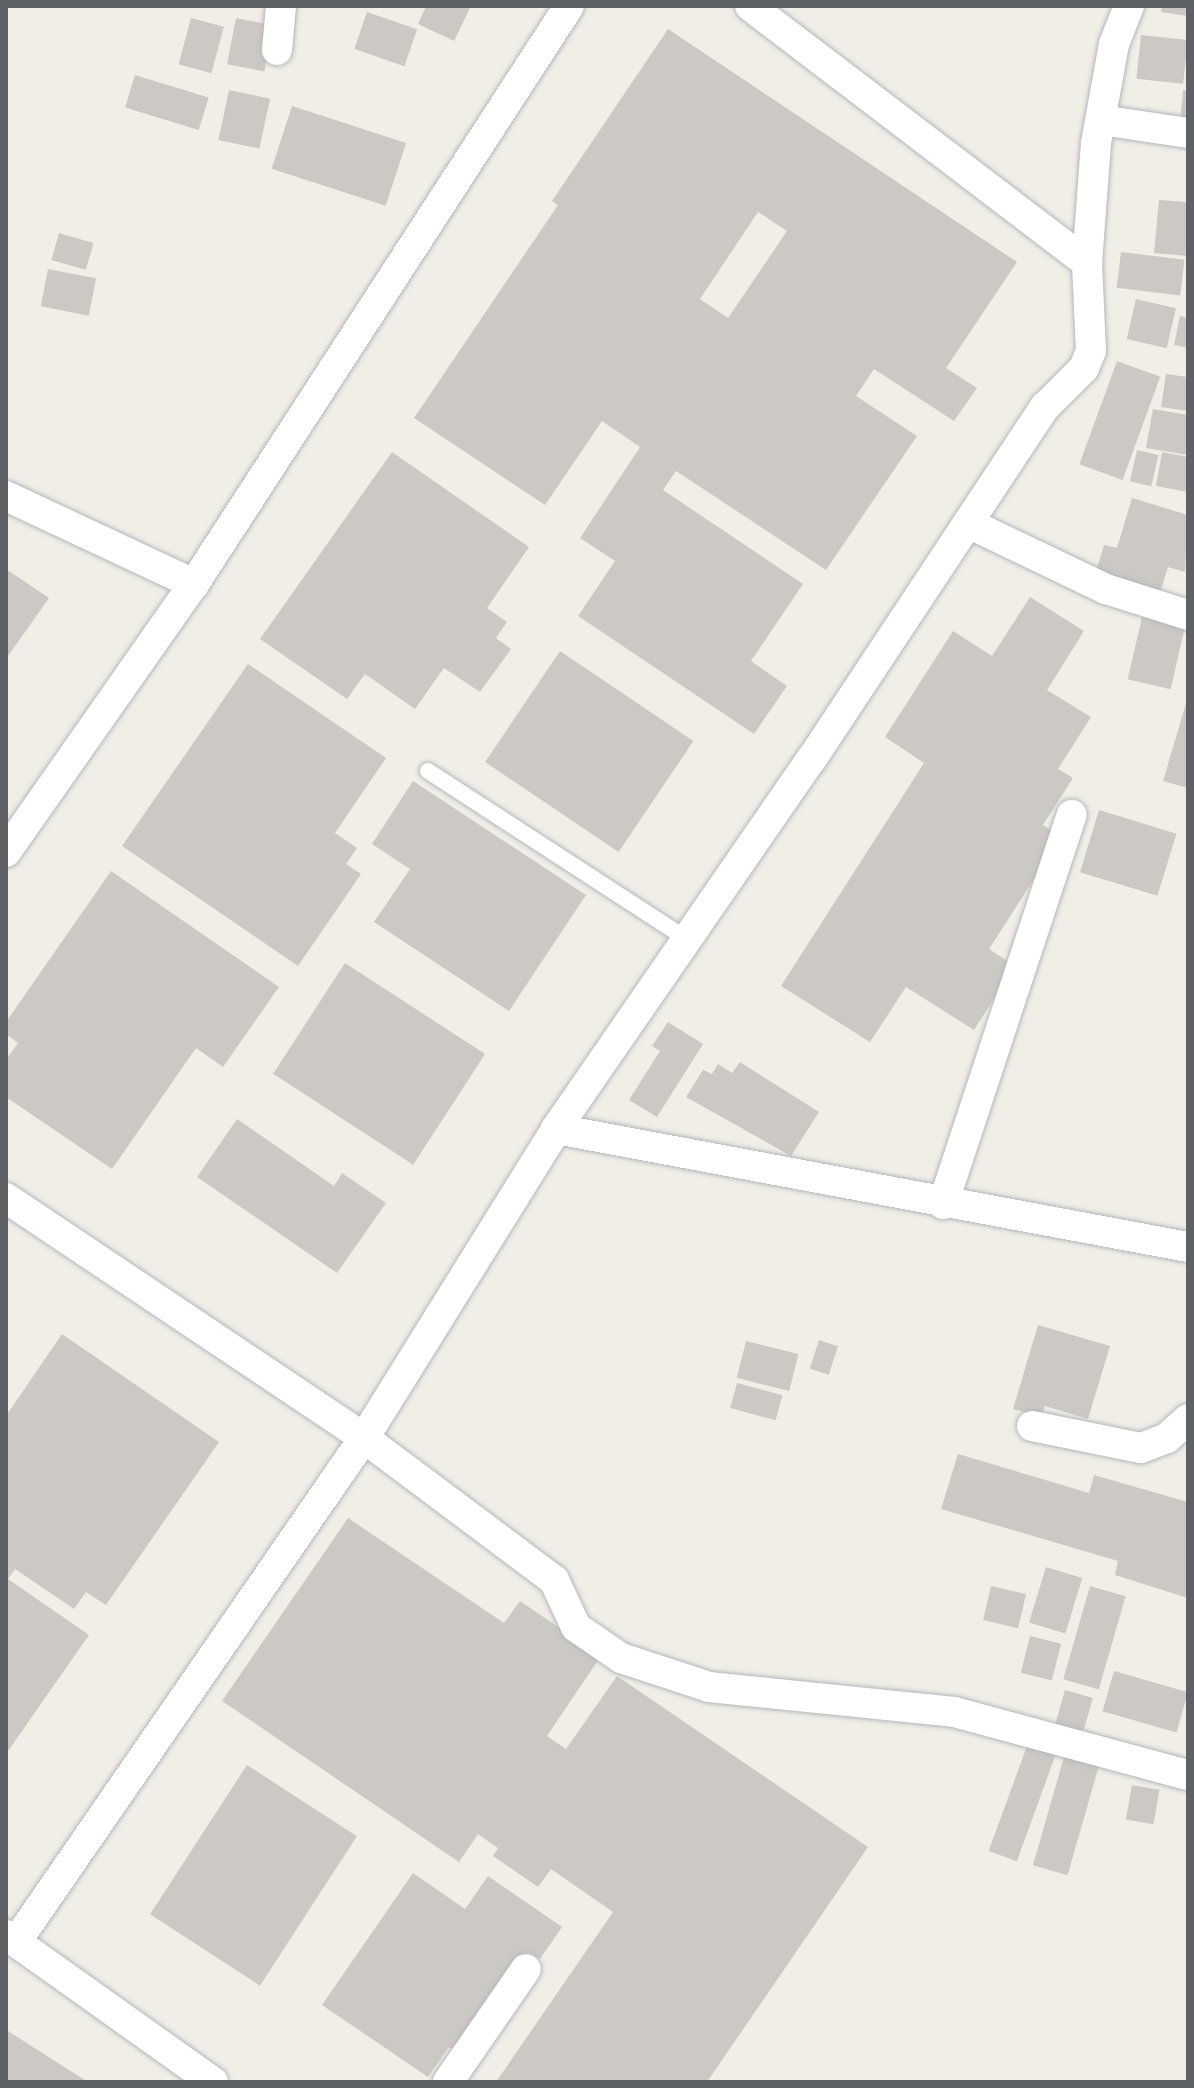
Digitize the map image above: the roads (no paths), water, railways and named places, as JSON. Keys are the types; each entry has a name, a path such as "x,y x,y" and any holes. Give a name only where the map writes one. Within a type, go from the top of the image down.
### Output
{"street":[{"path":"277,50 281,6"},
{"path":"6,852 194,584 569,6"},
{"path":"750,6 1087,263"},
{"path":"213,2082 11,1938 364,1438 556,1129 1045,407 1084,368 1092,332 1087,263 1101,120 1114,44 1129,6"},
{"path":"1101,120 1188,133"},
{"path":"6,496 194,584"},
{"path":"968,523 1106,589 1188,615"},
{"path":"943,1204 1072,815"},
{"path":"556,1129 943,1204 1188,1247"},
{"path":"6,1198 364,1438 554,1580 576,1627 595,1644 659,1675 709,1687 954,1712 1188,1775"},
{"path":"1032,1426 1141,1448 1167,1438 1188,1419"},
{"path":"448,2082 526,1969"}],"lane":[{"path":"428,771 687,939"}]}
